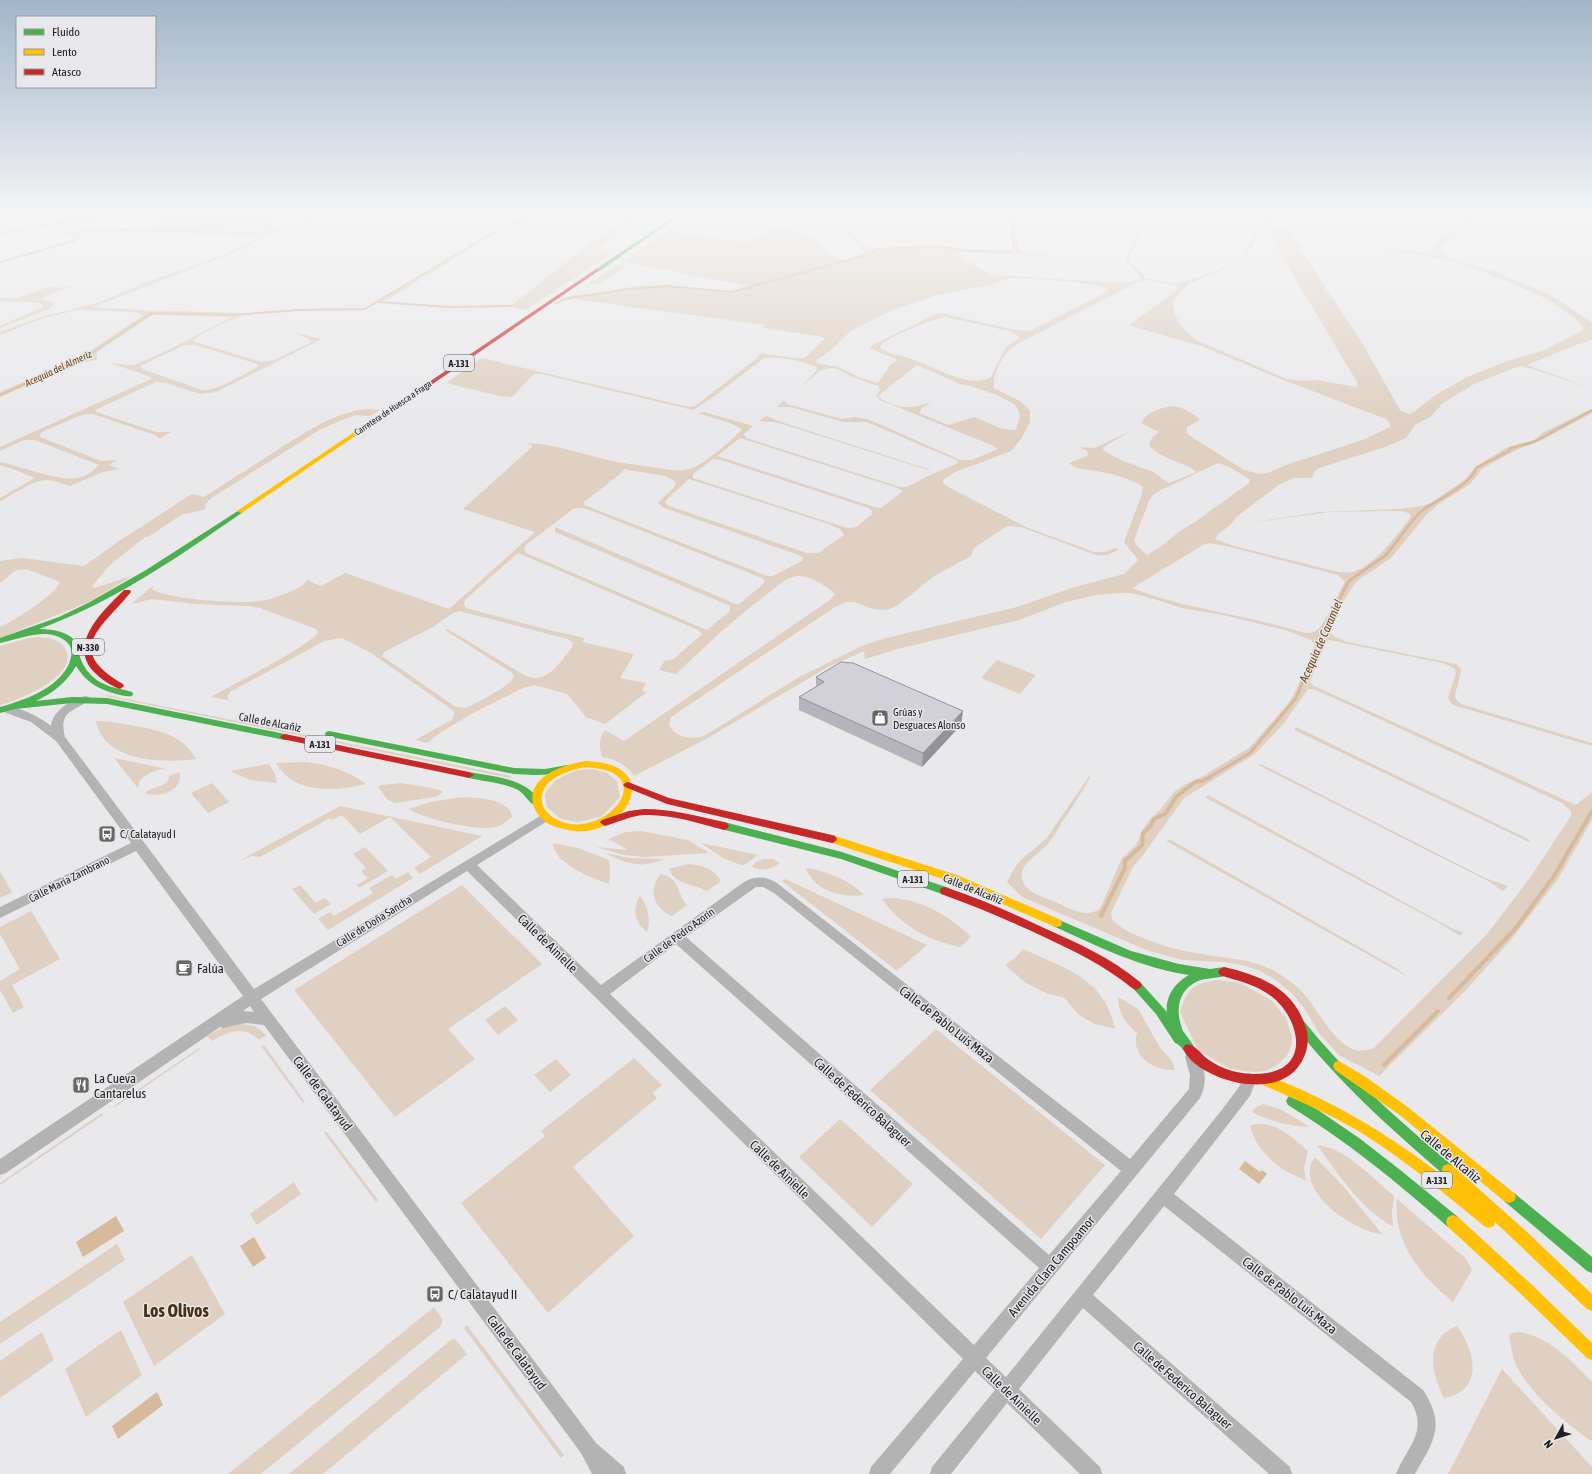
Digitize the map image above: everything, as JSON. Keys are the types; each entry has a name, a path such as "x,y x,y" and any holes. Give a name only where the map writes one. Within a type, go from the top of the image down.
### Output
{"main road":[{"name":"Carretera de Huesca a Fraga","path":"83,630 106,606 186,548 578,283"},
{"name":"Carretera de Huesca a Fraga","path":"11,637 89,606 120,589 186,548"},
{"name":"N-330","path":"134,585 100,619 89,639 88,652 92,664 101,674 136,695"},
{"name":"A-131","path":"0,641 11,637 32,633 57,634 68,640 84,674 94,684 112,691 136,695"},
{"path":"6,708 36,696 57,683 70,669 74,662 79,638"},
{"name":"Calle de Alcañiz","path":"6,708 85,699 115,703 510,783 524,789 534,798 537,803"},
{"name":"A-131","path":"318,732 514,771 545,772 586,764 604,766 618,772 628,785 628,796 623,808 605,822 586,827 567,827 554,824 541,813 537,803 537,796 544,782 558,771 567,768"},
{"name":"Calle de Alcañiz","path":"628,785 667,801 782,826 838,840 888,856 952,878 1011,902 1129,955 1179,969 1209,972"},
{"name":"Calle de Alcañiz","path":"605,822 627,814 639,812 666,814 749,831 811,847 868,863 946,890 1033,927 1106,963 1134,983 1147,995 1159,1008 1179,1039"},
{"name":"A-131","path":"1209,972 1224,972 1239,975 1263,985 1281,998 1291,1010 1298,1022 1302,1035 1302,1048 1298,1060 1290,1069 1278,1076 1257,1080 1232,1077 1216,1071 1201,1062 1179,1039 1170,1013 1172,1000 1177,990 1185,982 1196,976 1209,972"},
{"name":"Calle de Alcañiz","path":"1298,1022 1326,1060 1373,1106 1497,1213 1592,1305"},
{"path":"1326,1060 1353,1073 1397,1105 1485,1175 1592,1266"},
{"path":"1257,1080 1324,1121 1389,1169 1501,1265 1592,1354"},
{"name":"Calle de Alcañiz","path":"1257,1080 1328,1109 1363,1128 1420,1167 1497,1227 1592,1305"}],"street":[{"path":"60,738 57,726 59,718 68,709 85,699"},
{"name":"Calle de Calatayud","path":"6,708 38,720 60,738 252,998 588,1446 616,1474"},
{"name":"Calle de Doña Sancha","path":"0,1168 252,998 545,817"},
{"name":"Calle María Zambrano","path":"0,913 139,844"},
{"name":"Calle de Ainielle","path":"468,864 1093,1474"},
{"name":"Calle de Pedro Azorín","path":"600,993 748,885 760,881"},
{"name":"Calle de Pablo Luis Maza","path":"760,881 766,882 778,890 1132,1170"},
{"name":"Calle de Federico Balaguer","path":"677,937 1050,1267"},
{"name":"Calle de Doña Sancha","path":"206,1030 222,1022 240,1017 257,1017 269,1020"},
{"name":"Avenida Clara Campoamor","path":"878,1474 1198,1089 1197,1072 1189,1051"},
{"path":"939,1474 1246,1091 1257,1080"},
{"name":"Calle de Pablo Luis Maza","path":"1163,1195 1417,1396 1425,1408 1429,1421 1428,1427 1405,1474"},
{"name":"Calle de Federico Balaguer","path":"1082,1296 1283,1474"},
{"name":"Calle de Calatayud","path":"588,1446 602,1474"}],"shaded area":[{"path":"144,283 156,283 93,307 242,313 240,317 217,326 194,339 195,342 261,362 274,360 309,343 310,340 293,332 322,339 216,392 200,394 166,383 156,382 95,410 96,412 156,432 171,432 158,439 155,435 93,414 79,416 42,432 40,437 101,461 118,460 109,465 119,469 103,472 70,486 46,480 35,482 22,488 0,502 0,498 35,478 0,465 0,462 51,476 70,479 84,476 99,465 35,440 24,440 0,451 0,447 151,379 148,376 110,363 128,365 137,364 233,317 153,315 97,352 97,360 82,362 0,397 0,392 81,357 142,316 141,314 133,312 77,310 44,318 0,335 0,332 38,318 100,302","holes":["189,345 195,345 258,364 258,367 231,382 216,388 202,390 142,369 140,366 183,346"]},
{"path":"406,283 415,283 389,300 378,300"},
{"path":"540,283 567,283 526,310 506,306 513,304"},
{"path":"732,283 998,283 934,296 895,309 852,330 832,349 817,360 816,363 838,367 861,378 878,383 891,364 898,360 870,348 872,345 936,314 942,313 1010,329 1030,331 1097,297 1109,289 1083,283 1136,283 1019,343 1004,356 995,375 994,388 1020,401 1030,410 1030,422 1021,439 1011,451 955,472 943,480 943,483 950,488 1028,528 1094,552 1104,552 1116,548 1118,550 1107,555 1096,555 1021,527 1007,526 974,548 971,556 933,577 898,605 883,610 873,609 854,602 846,602 835,607 671,717 669,725 672,729 676,733 689,738 704,736 801,676 864,645 886,638 1017,607 1075,587 1124,574 1138,560 1124,542 1142,494 1143,487 1134,481 1101,472 1078,468 1069,463 1087,456 1088,453 1086,450 1079,447 1097,447 1132,430 1105,446 1103,448 1104,451 1123,461 1153,472 1169,483 1197,472 1160,454 1150,446 1151,440 1159,432 1141,423 1146,416 1154,411 1169,406 1174,406 1198,417 1200,420 1187,427 1187,433 1190,436 1244,470 1259,474 1268,473 1286,465 1365,439 1390,427 1390,423 1386,419 1273,376 1204,347 1131,326 1131,324 1178,289 1176,285 1165,283 1178,284 1191,283 1173,300 1173,306 1176,318 1180,324 1193,338 1198,341 1287,379 1301,381 1315,380 1357,387 1357,382 1298,283 1322,283 1361,341 1400,410 1409,414 1414,412 1434,396 1467,377 1508,361 1545,350 1583,330 1583,327 1576,319 1549,300 1512,283 1521,283 1557,299 1592,323 1592,340 1527,365 1592,389 1521,366 1474,384 1443,403 1430,417 1415,425 1406,438 1385,447 1319,468 1315,471 1311,478 1294,478 1280,484 1235,518 1233,522 1215,539 1234,546 1338,572 1353,572 1369,564 1385,549 1411,517 1410,514 1403,511 1329,512 1241,524 1320,512 1400,509 1423,506 1432,502 1466,479 1475,467 1508,447 1534,440 1544,432 1592,409 1592,413 1542,440 1518,449 1482,469 1470,484 1439,504 1427,514 1392,557 1356,582 1344,600 1330,632 1335,637 1347,642 1456,664 1461,671 1455,695 1456,699 1461,704 1592,743 1592,746 1453,705 1448,698 1456,673 1454,668 1443,663 1329,640 1326,642 1310,682 1314,686 1576,805 1592,792 1592,820 1558,879 1510,941 1464,992 1379,1076 1339,1055 1319,1033 1306,1011 1291,992 1274,979 1260,971 1242,965 1224,962 1183,960 1149,951 1022,897 1007,882 1015,867 1022,859 1046,839 1090,775 1087,784 1051,840 1026,864 1022,873 1022,878 1027,888 1036,894 1079,912 1090,913 1100,909 1122,858 1136,845 1143,829 1150,819 1160,810 1174,792 1249,748 1288,704 1312,654 1314,644 1311,640 1285,630 1223,615 1182,608 1130,593 1096,595 1066,602 1019,620 901,648 865,659 864,651 828,667 708,738 634,776 620,763 602,757 600,742 605,730 624,741 830,600 835,594 823,585 808,577 797,576 789,578 731,623 676,674 659,670 664,662 663,661 675,658 702,634 698,630 518,553 465,600 464,604 466,608 585,638 582,642 634,654 620,678 646,683 642,691 647,692 605,724 586,717 567,694 534,685 523,688 475,712 441,732 427,743 415,740 452,720 455,712 371,653 342,638 324,641 230,692 227,696 229,700 211,697 286,656 312,638 318,632 316,629 260,608 248,606 197,604 152,599 131,604 154,585 152,589 173,596 238,602 261,601 293,591 304,584 307,580 321,586 345,573 449,609 535,532 463,509 532,447 532,445 526,443 556,447 623,463 682,470 697,466 711,457 742,429 730,423 697,413 704,412 753,426 744,434 746,438 900,487 907,487 958,463 957,460 867,422 844,422 790,407 777,407 784,400 787,404 842,419 856,417 870,420 960,460 972,460 998,449 994,446 880,400 876,396 880,390 878,386 850,376 838,369 831,368 821,370 800,388 817,370 816,367 804,362 777,358 764,358 712,398 693,410 541,374 534,374 512,397 500,396 446,383 482,358 689,407 695,406 757,358 759,354 805,358 824,339 824,337 763,328 765,325 565,298 570,296 654,285 728,291 749,286","holes":["945,317 1009,331 1019,336 1018,339 1005,348 991,377 974,381 955,377 914,360 881,349 880,346 891,338 931,321","917,365 960,384 997,395 1014,404 1020,415 1016,430 1002,429 975,417 948,425 919,413 922,408 931,402 918,406 905,407 891,404 879,397 879,395","740,438 895,487 903,491 881,508 717,456","713,459 721,460 869,508 872,511 872,514 857,527 847,528 693,478 693,474","1218,463 1234,470 1250,480 1249,483 1180,531 1159,548 1147,555 1137,546 1134,540 1149,501 1154,494","624,469 665,476 676,482 675,486 658,503 664,508 796,554 803,557 802,561 773,576 767,576 584,505 584,502 619,475","689,479 826,523 840,529 844,535 818,553 807,553 669,506 665,503 667,499","573,509 587,509 762,578 765,581 738,605 555,527 555,532 730,606 730,611 707,630 526,553 524,549 526,545","1209,543 1338,575 1345,582 1328,615 1316,631 1308,633 1262,621 1175,602 1132,588 1203,545","459,611 568,639 573,643 572,648 557,666 539,678 532,678 524,675 448,629 445,630 512,673 514,677 499,690 466,708 456,707 382,656 384,652 433,627 453,613","1308,689 1313,689 1562,803 1571,811 1571,816 1532,875 1488,933 1373,1049 1360,1051 1352,1049 1337,1038 1302,992 1273,970 1246,961 1194,953 1164,946 1130,932 1112,919 1111,913 1133,867 1184,798 1255,754 1284,723"]},
{"path":"50,286 59,288 72,286 44,297 42,300 54,302 53,306 49,309 0,328 0,326 43,307 43,305 39,303 0,301 0,298 18,298"},
{"path":"368,409 380,410 370,416 356,415 321,429 210,499 205,505 206,509 181,515 148,537 145,537 110,565 92,586 94,588 132,576 91,601 0,638 0,627 24,614 51,594 60,582 27,569 16,570 0,583 0,561 22,558 84,566 122,539 192,494 204,497 282,447 323,423 345,414"},
{"path":"766,416 931,470 776,422 759,421"},
{"path":"39,637 58,641 64,646 67,660 63,669 55,678 32,693 0,705 0,646 29,638"},
{"path":"997,660 1036,675 1020,694 981,678"},
{"path":"107,695 511,776 510,778 105,696"},
{"path":"96,721 136,726 170,735 185,744 196,759 168,761 152,760 122,753 110,745 101,735"},
{"path":"1296,727 1530,840 1529,842 1294,730"},
{"path":"114,758 167,769 148,774 139,782 139,787 137,787"},
{"path":"304,762 336,768 352,775 366,784 342,788 316,788 293,780 284,773 276,763"},
{"path":"269,764 275,774 277,783 250,780 230,771"},
{"path":"1261,764 1485,878 1508,886 1503,891 1488,881 1258,765"},
{"path":"593,769 607,773 617,781 620,797 601,817 577,822 561,819 547,807 545,796 547,790 556,780 577,770"},
{"path":"179,772 180,778 178,784 170,792 157,795 145,793 151,789 161,786 167,782 169,776"},
{"path":"212,783 229,802 208,813 191,793"},
{"path":"401,783 426,787 442,791 442,793 435,797 395,803 387,799 378,787 381,785"},
{"path":"1208,795 1455,930 1463,932 1460,936 1443,925 1206,798"},
{"path":"455,798 476,798 498,802 510,810 512,817 499,826 480,828 439,821 409,809 431,802"},
{"path":"340,806 482,836 420,874 414,868 431,857 390,817 360,834 342,815 332,820 330,818 260,857 252,856 239,861"},
{"path":"641,831 688,840 709,853 645,857 624,855 596,847 628,850 609,839 626,832"},
{"path":"1171,840 1396,968 1408,977 1166,841"},
{"path":"553,843 578,848 609,860 609,884 584,874 567,864 555,851"},
{"path":"701,843 758,855 744,865 741,865 723,858"},
{"path":"365,847 388,871 359,888 357,885 368,878 361,871 366,868 353,854"},
{"path":"605,853 630,858 664,859 648,864 634,864 620,860"},
{"path":"764,859 773,859 780,863 766,869 752,867 756,862"},
{"path":"688,864 698,865 711,870 721,881 707,891 680,881 669,869"},
{"path":"805,868 821,871 844,880 864,895 846,895 830,891 815,882"},
{"path":"0,872 12,892 0,898"},
{"path":"408,872 413,878 328,930 318,919 330,912 334,916 373,893 369,888 392,875 396,879"},
{"path":"661,874 672,879 687,905 672,916 661,908 654,898 654,886"},
{"path":"785,879 927,945 897,971 782,881"},
{"path":"300,885 316,903 325,898 331,904 344,897 314,914 292,889"},
{"path":"462,885 542,964 448,1029 475,1059 395,1117 294,990"},
{"path":"640,896 648,913 649,922 647,932 639,924 635,910"},
{"path":"882,899 902,899 924,905 954,922 971,937 961,947 938,941 927,936 917,931 898,917"},
{"path":"31,911 60,959 12,985 24,1007 13,1013 0,990 0,981 20,969 0,934 0,927"},
{"path":"1023,949 1068,969 1092,986 1102,997 1110,1011 1115,1029 1095,1024 1086,1019 1077,1013 1065,998 1046,993 1026,983 1005,965 1015,958"},
{"path":"1218,980 1240,983 1271,1000 1286,1018 1292,1037 1291,1046 1288,1054 1274,1067 1265,1071 1254,1072 1230,1069 1198,1050 1180,1012 1185,998 1192,988 1202,983"},
{"path":"1118,997 1138,1009 1161,1049 1172,1061 1175,1070 1167,1070 1152,1065 1140,1055 1137,1049 1137,1033 1123,1017 1119,1008"},
{"path":"505,1006 518,1020 498,1035 485,1020"},
{"path":"241,1024 255,1026 266,1035 259,1040 248,1032 236,1031 230,1032 212,1041 207,1036 224,1027"},
{"path":"936,1029 1105,1165 1041,1239 870,1090"},
{"path":"264,1045 305,1102 303,1103 261,1046"},
{"path":"199,1048 200,1049 115,1107 114,1106"},
{"path":"634,1058 662,1085 652,1093 657,1098 573,1167 634,1236 548,1313 461,1203 545,1136 541,1131"},
{"path":"556,1059 571,1075 550,1092 534,1075"},
{"path":"1263,1104 1280,1109 1310,1127 1280,1123 1252,1112 1255,1108"},
{"path":"102,1113 103,1115 0,1185 0,1183"},
{"path":"840,1119 913,1184 872,1227 799,1157"},
{"path":"1264,1124 1278,1128 1308,1151 1304,1168 1306,1181 1280,1167 1268,1157 1255,1140 1252,1133 1250,1126"},
{"path":"326,1131 378,1200 376,1202 324,1133"},
{"path":"1317,1145 1328,1147 1348,1158 1394,1196 1392,1213 1393,1226 1371,1211 1361,1201 1342,1179"},
{"path":"1315,1157 1343,1186 1382,1234 1356,1226 1329,1207 1318,1195 1311,1182 1310,1169"},
{"path":"1245,1161 1260,1172 1262,1170 1267,1174 1259,1184 1239,1169"},
{"path":"294,1182 301,1194 257,1225 250,1214"},
{"path":"1397,1199 1465,1258 1472,1270 1453,1302 1430,1281 1420,1270 1412,1257 1400,1230 1397,1215"},
{"path":"116,1216 124,1231 83,1257 76,1242"},
{"path":"254,1237 266,1258 253,1267 240,1246"},
{"path":"117,1244 125,1260 0,1344 0,1322"},
{"path":"192,1255 225,1314 154,1366 123,1302"},
{"path":"434,1307 443,1320 441,1326 261,1474 228,1474"},
{"path":"467,1325 564,1455 561,1458 464,1328"},
{"path":"1457,1326 1468,1347 1472,1358 1473,1368 1471,1378 1466,1387 1457,1394 1444,1398 1436,1378 1433,1358 1439,1339 1446,1332"},
{"path":"121,1330 142,1375 86,1417 65,1369"},
{"path":"42,1332 54,1360 0,1398 0,1361"},
{"path":"1517,1332 1539,1338 1558,1350 1592,1382 1592,1441 1550,1408 1523,1377 1514,1360 1509,1334"},
{"path":"455,1339 467,1354 323,1474 289,1474 451,1340"},
{"path":"1502,1369 1592,1467 1592,1474 1448,1474"},
{"path":"157,1392 163,1405 118,1439 112,1426"}],"building":[{"name":"Grúas y Desguaces Alonso","path":"841,662 853,663 963,711 923,753 799,697 824,682 816,677"}],"waterway":[{"name":"Acequia del Almeriz","path":"86,357 151,313 232,315 299,310 365,309 409,283"},
{"path":"555,304 562,300 576,297 622,290 667,286 732,292 765,283"},
{"path":"379,302 448,307 510,306"},
{"name":"Acequia del Almeriz","path":"0,395 87,356"},
{"name":"Acequia de Caramiel","path":"1397,541 1419,513 1461,486 1468,480 1476,468 1509,451 1511,448 1534,442 1592,410"},
{"name":"Acequia de Caramiel","path":"1208,778 1250,753 1296,698 1325,627 1349,581 1386,555 1398,540"},
{"name":"Acequia de Caramiel","path":"1101,916 1125,868 1125,861 1142,845 1143,833 1151,826 1154,819 1165,814 1176,797 1195,782 1203,781 1210,777"},
{"path":"1449,998 1515,929 1554,876 1592,811"},
{"path":"1384,1065 1438,1011"}],"traffic: fast":[{"path":"11,637 72,614 110,595 167,560 241,511"},
{"path":"0,641 28,633 57,633 72,643 75,650 72,665 68,672 55,686 38,697 0,710"},
{"path":"75,656 90,679 110,690 129,694"},
{"path":"13,706 72,700 107,701 285,737"},
{"path":"329,734 514,771 545,772 567,768"},
{"path":"469,775 510,783 524,789 537,803"},
{"path":"724,826 842,856 945,891"},
{"path":"1057,923 1129,955 1179,969 1209,973"},
{"path":"1189,1049 1179,1034 1174,1021 1172,1007 1175,996 1182,986 1192,979 1206,974 1224,972"},
{"path":"1136,985 1160,1011 1179,1039"},
{"path":"1298,1022 1350,1082 1388,1118 1448,1170"},
{"path":"1292,1101 1334,1128 1375,1158 1453,1222"},
{"path":"1509,1197 1592,1266"}],"traffic: slow":[{"path":"241,511 407,399"},
{"path":"586,764 610,768 623,776 626,781 627,794 622,806 607,820 590,827 576,828 553,822 542,813 539,807 537,800 541,786 560,771 570,767 586,764"},
{"path":"832,839 953,878 1057,923"},
{"path":"1339,1066 1405,1112 1509,1197"},
{"path":"1265,1080 1327,1109 1380,1138 1443,1184 1489,1221"},
{"path":"1448,1170 1521,1236 1592,1304"},
{"path":"1453,1222 1526,1289 1592,1353"}],"traffic: jam":[{"path":"407,399 579,283"},
{"path":"120,686 105,677 96,669 88,656 88,646 91,636 104,616 127,592"},
{"path":"285,737 469,775"},
{"path":"628,785 667,801 832,839"},
{"path":"605,822 634,813 654,812 684,816 724,826"},
{"path":"945,891 970,900 1080,949 1126,976 1136,985"},
{"path":"1189,1049 1198,1059 1215,1070 1235,1077 1258,1080 1280,1075 1296,1062 1301,1052 1302,1039 1298,1021 1282,998 1259,983 1224,972"}],"place":[{"name":"Grúas y Desguaces Alonso","path":"880,718"},
{"name":"C/ Calatayud I","path":"107,834"},
{"name":"Falúa","path":"184,968"},
{"name":"La Cueva Cantarelus","path":"81,1085"},
{"name":"C/ Calatayud II","path":"435,1294"}],"district":[{"name":"Los Olivos","path":"176,1311"}]}
